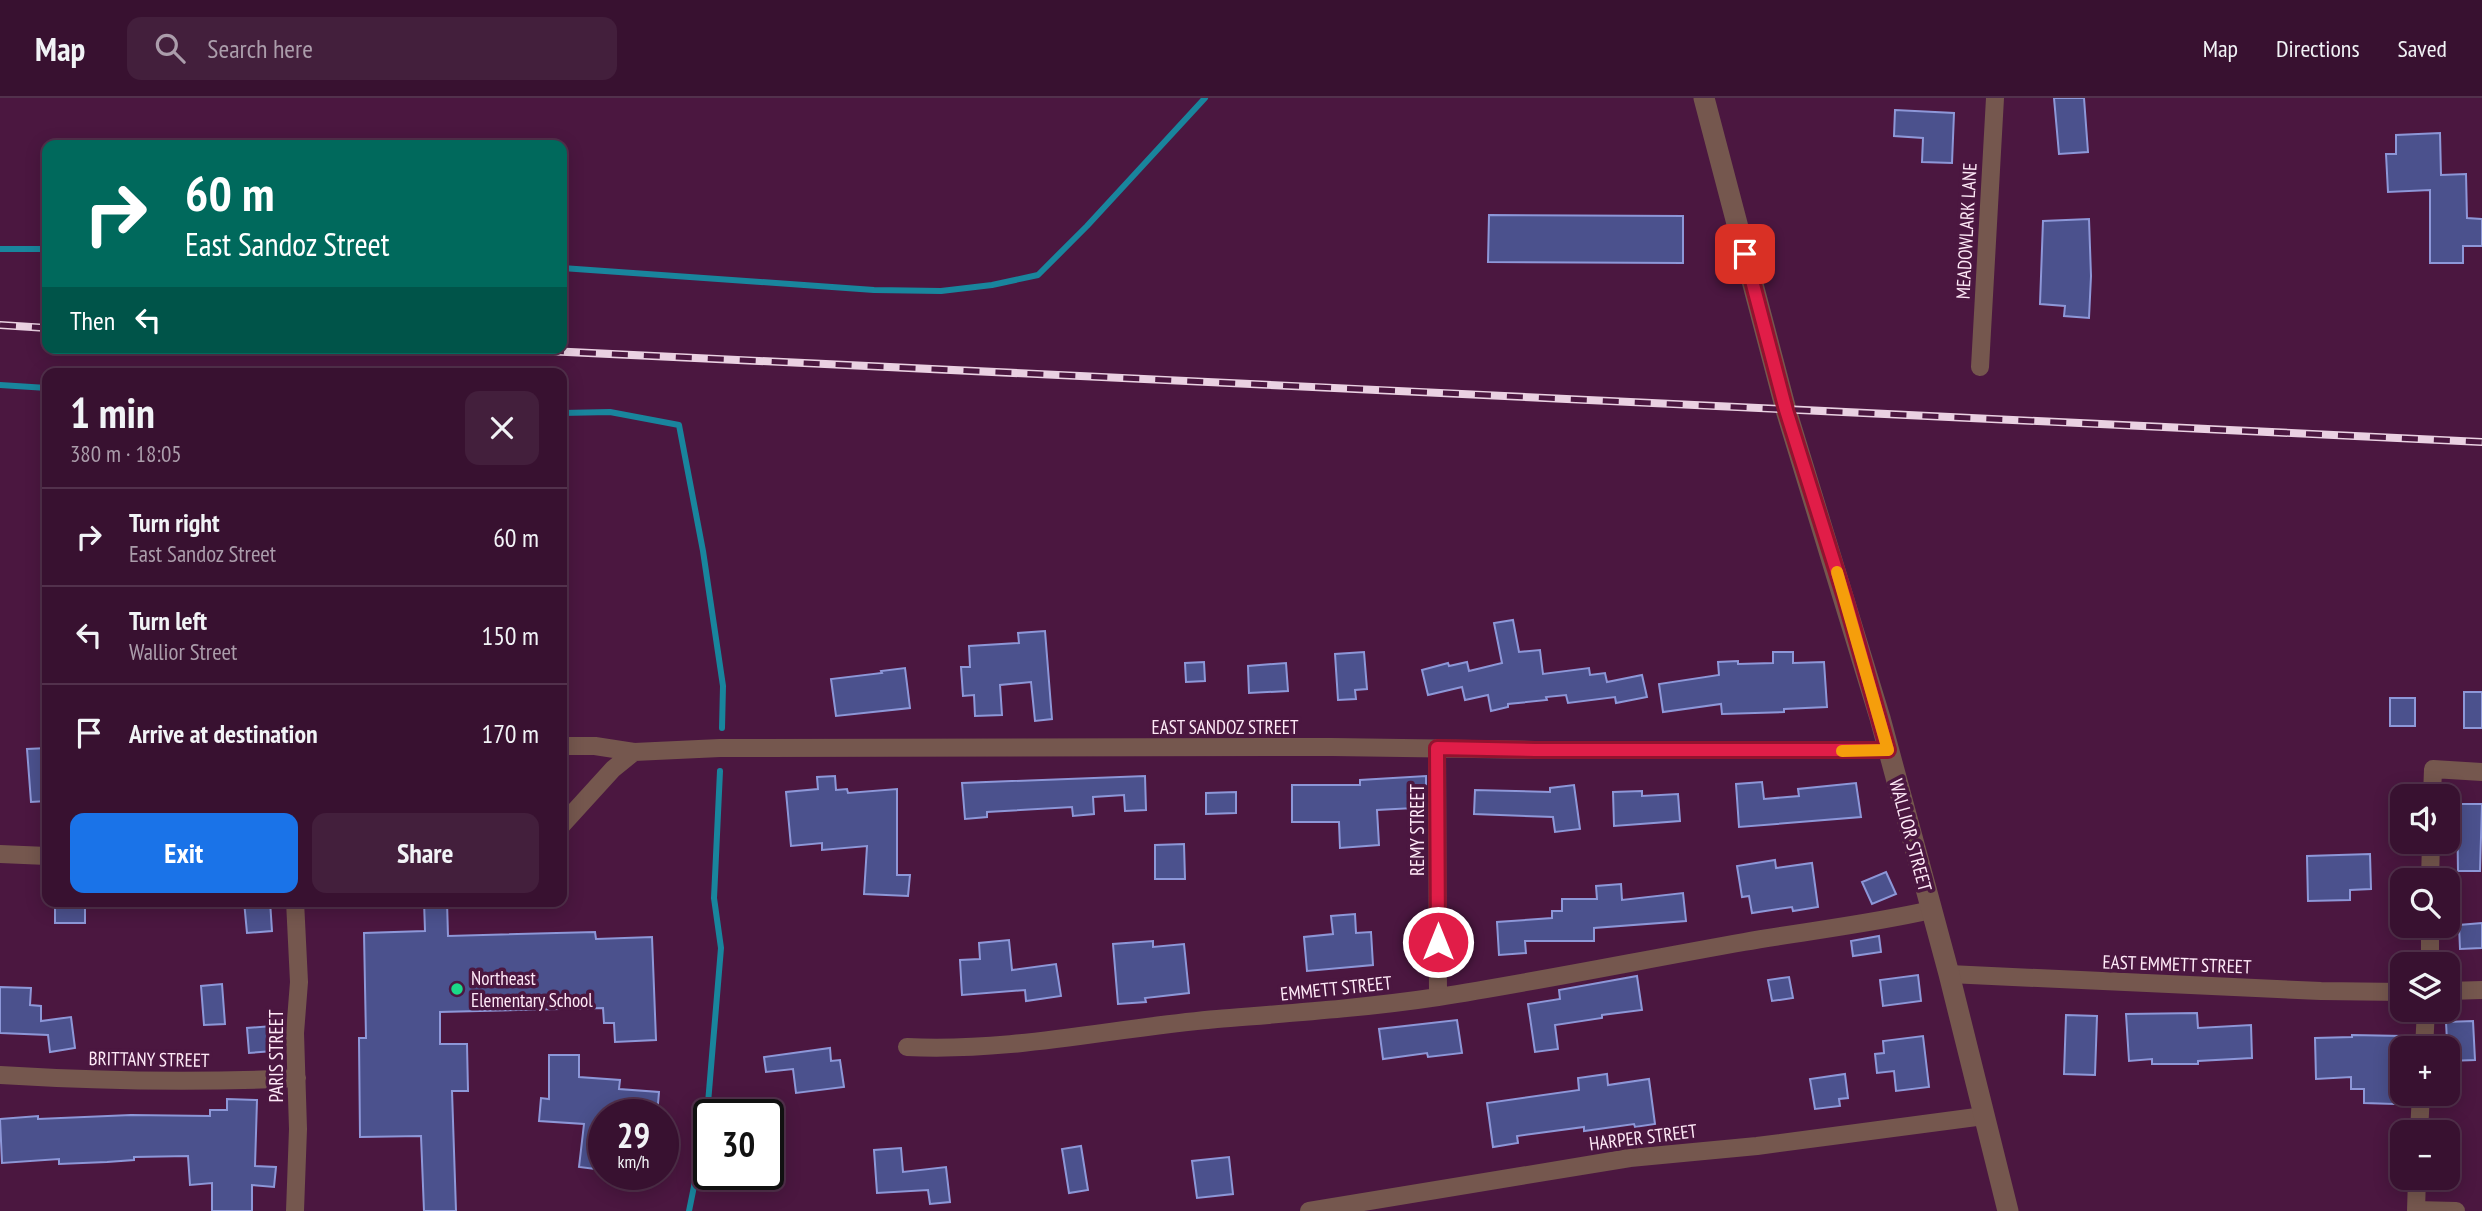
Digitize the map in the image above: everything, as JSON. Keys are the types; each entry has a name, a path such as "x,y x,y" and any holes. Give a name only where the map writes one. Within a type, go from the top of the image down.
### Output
{"street":[{"name":"WALLIOR STREET","path":"1704,98 1786,410 1845,598 1888,750 1949,974 2008,1211"},
{"name":"MEADOWLARK LANE","path":"1980,367 1995,98"},
{"name":"EAST SANDOZ STREET","path":"567,746 634,751 720,748 1888,750"},
{"name":"REMY STREET","path":"1437,748 1438,997"},
{"path":"567,820 613,769 634,751"},
{"path":"2432,784 2433,769 2482,772"},
{"path":"0,854 42,856"},
{"name":"PARIS STREET","path":"295,907 299,982 295,1032 295,1211"},
{"name":"EMMETT STREET","path":"907,1047 1013,1045 1216,1019 1438,997 1744,942 1894,919 1931,910"},
{"name":"EAST EMMETT STREET","path":"1949,974 2390,992"},
{"path":"2460,991 2482,990"},
{"name":"BRITTANY STREET","path":"0,1074 50,1078 201,1081 297,1078"},
{"name":"HARPER STREET","path":"1309,1211 1630,1158 1757,1146 1984,1116"},
{"path":"2417,1190 2416,1210 2456,1211"}],"building":[{"path":"2054,98 2084,98 2088,152 2059,154"},
{"path":"1895,110 1954,113 1952,163 1922,162 1923,138 1894,136"},
{"path":"2440,133 2441,175 2466,174 2467,218 2482,219 2482,246 2463,246 2463,263 2430,263 2430,190 2388,192 2386,154 2396,154 2396,135"},
{"path":"1489,215 1683,216 1683,263 1488,262"},
{"path":"2089,219 2089,318 2064,316 2065,306 2040,304 2043,221"},
{"path":"1513,620 1519,652 1540,650 1543,674 1589,668 1590,675 1605,673 1607,682 1642,675 1647,697 1616,703 1615,697 1568,703 1566,695 1508,704 1508,707 1491,711 1488,695 1465,700 1462,687 1428,695 1422,670 1448,663 1449,666 1467,662 1469,671 1502,663 1494,623"},
{"path":"1045,631 1052,719 1035,721 1031,682 1000,685 1002,715 975,716 974,695 963,696 961,667 970,667 969,646 1019,643 1018,633"},
{"path":"1364,652 1367,689 1355,690 1356,699 1338,700 1335,654"},
{"path":"1773,652 1793,652 1793,663 1824,662 1827,707 1784,709 1784,712 1722,714 1721,704 1663,712 1659,684 1719,675 1718,662 1773,663"},
{"path":"1204,662 1205,681 1186,682 1185,663"},
{"path":"1286,663 1288,691 1249,693 1248,666"},
{"path":"905,668 910,708 836,716 831,679"},
{"path":"2464,692 2482,692 2482,728 2464,728"},
{"path":"2390,698 2415,698 2415,726 2390,726"},
{"path":"42,748 42,801 31,802 27,749"},
{"path":"835,776 836,790 847,789 848,793 897,789 897,875 910,875 908,896 864,894 867,846 822,850 822,843 791,846 786,792 818,789 817,777"},
{"path":"1145,776 1146,810 1125,811 1124,795 1093,797 1094,814 1073,816 1072,807 987,812 987,817 965,819 962,783"},
{"path":"1426,776 1426,818 1414,819 1414,808 1377,810 1379,845 1340,848 1339,822 1292,822 1292,785 1360,785 1360,780"},
{"path":"1762,782 1764,799 1799,796 1798,789 1856,783 1861,817 1739,827 1736,784"},
{"path":"1574,785 1580,829 1555,832 1553,817 1474,814 1475,790 1550,792 1550,788"},
{"path":"1642,791 1642,796 1678,794 1680,821 1614,826 1613,792"},
{"path":"1236,792 1236,813 1206,814 1206,793"},
{"path":"2460,804 2482,804 2480,871 2460,871"},
{"path":"1184,844 1185,879 1155,879 1155,845"},
{"path":"2370,854 2371,889 2350,890 2350,900 2308,901 2307,856"},
{"path":"1775,860 1776,868 1812,863 1818,907 1793,911 1792,907 1752,913 1749,896 1742,897 1737,866"},
{"path":"1886,872 1896,894 1872,904 1862,882"},
{"path":"1621,884 1622,900 1683,893 1686,921 1594,928 1594,941 1525,941 1526,953 1499,955 1497,922 1552,918 1552,911 1562,911 1562,899 1597,899 1596,886"},
{"path":"55,907 85,907 85,923 55,923"},
{"path":"245,907 270,907 272,931 247,933"},
{"path":"424,907 447,907 448,936 595,932 596,939 652,937 656,1040 615,1042 614,1023 604,1023 603,1008 440,1012 440,1044 467,1044 468,1091 452,1091 456,1211 424,1211 421,1136 360,1137 359,1038 366,1038 364,933 425,931"},
{"path":"1355,914 1356,933 1371,932 1373,965 1307,971 1304,937 1333,934 1331,916"},
{"path":"2482,923 2482,948 2460,949 2460,925"},
{"path":"1879,936 1881,952 1853,956 1851,941"},
{"path":"1009,940 1012,970 1056,964 1061,996 1026,1001 1025,990 962,995 960,960 980,959 979,943"},
{"path":"1153,941 1153,947 1184,944 1189,993 1145,998 1146,1002 1118,1004 1113,944"},
{"path":"1918,975 1921,1001 1883,1006 1880,980"},
{"path":"1637,976 1642,1010 1555,1025 1558,1049 1535,1052 1528,1004 1560,999 1559,990"},
{"path":"1789,977 1793,998 1772,1001 1768,980"},
{"path":"222,984 225,1024 204,1025 201,986"},
{"path":"0,987 31,988 30,1005 41,1006 41,1021 71,1017 75,1048 50,1052 48,1035 0,1033"},
{"path":"2197,1013 2198,1028 2251,1025 2252,1058 2198,1061 2198,1064 2152,1064 2152,1059 2129,1061 2126,1014"},
{"path":"2066,1015 2097,1016 2095,1075 2064,1074"},
{"path":"1457,1020 1462,1053 1428,1057 1427,1053 1383,1059 1379,1029"},
{"path":"2473,1021 2475,1060 2460,1061 2460,1036 2447,1036 2446,1022"},
{"path":"272,1026 273,1051 249,1053 247,1028"},
{"path":"2352,1035 2403,1036 2390,1036 2390,1104 2364,1103 2364,1089 2351,1089 2351,1077 2316,1079 2315,1038"},
{"path":"1923,1036 1929,1087 1896,1091 1894,1071 1877,1073 1875,1054 1884,1053 1883,1041"},
{"path":"830,1048 831,1061 840,1060 844,1087 796,1093 793,1069 766,1072 764,1057"},
{"path":"549,1055 579,1055 579,1077 620,1080 619,1089 659,1092 658,1099 588,1099 588,1168 579,1167 584,1124 539,1121 541,1098 549,1099"},
{"path":"1607,1074 1608,1085 1649,1079 1655,1124 1584,1131 1584,1127 1517,1136 1518,1143 1493,1147 1487,1103 1579,1090 1578,1078"},
{"path":"1845,1074 1848,1098 1839,1099 1840,1106 1815,1109 1810,1079"},
{"path":"227,1099 257,1100 255,1166 276,1167 274,1187 252,1185 252,1211 212,1211 212,1183 190,1185 188,1156 134,1157 134,1160 59,1164 59,1159 2,1163 0,1119 38,1116 38,1119 131,1115 210,1116 210,1110 227,1110"},
{"path":"1081,1146 1088,1190 1069,1193 1062,1149"},
{"path":"901,1148 903,1172 946,1167 950,1202 930,1204 928,1190 877,1193 874,1150"},
{"path":"1229,1157 1233,1194 1197,1198 1192,1161"}],"waterway":[{"path":"567,268 874,290 941,291 992,285 1038,275 1205,98"},
{"path":"0,249 42,249"},
{"path":"0,385 42,388"},
{"path":"567,413 610,412 679,425 703,551 723,686 722,728"},
{"path":"689,1211 706,1127 721,948 714,898 720,771"}],"railway":[{"path":"0,325 42,328"},
{"path":"567,352 2482,442"}],"slow traffic":[{"path":"1837,572 1888,750 1842,751"}],"place":[{"name":"Northeast Elementary School","path":"457,989"}],"route":[{"path":"1438,942 1437,748 1888,750 1845,598 1786,410 1745,254"}]}
